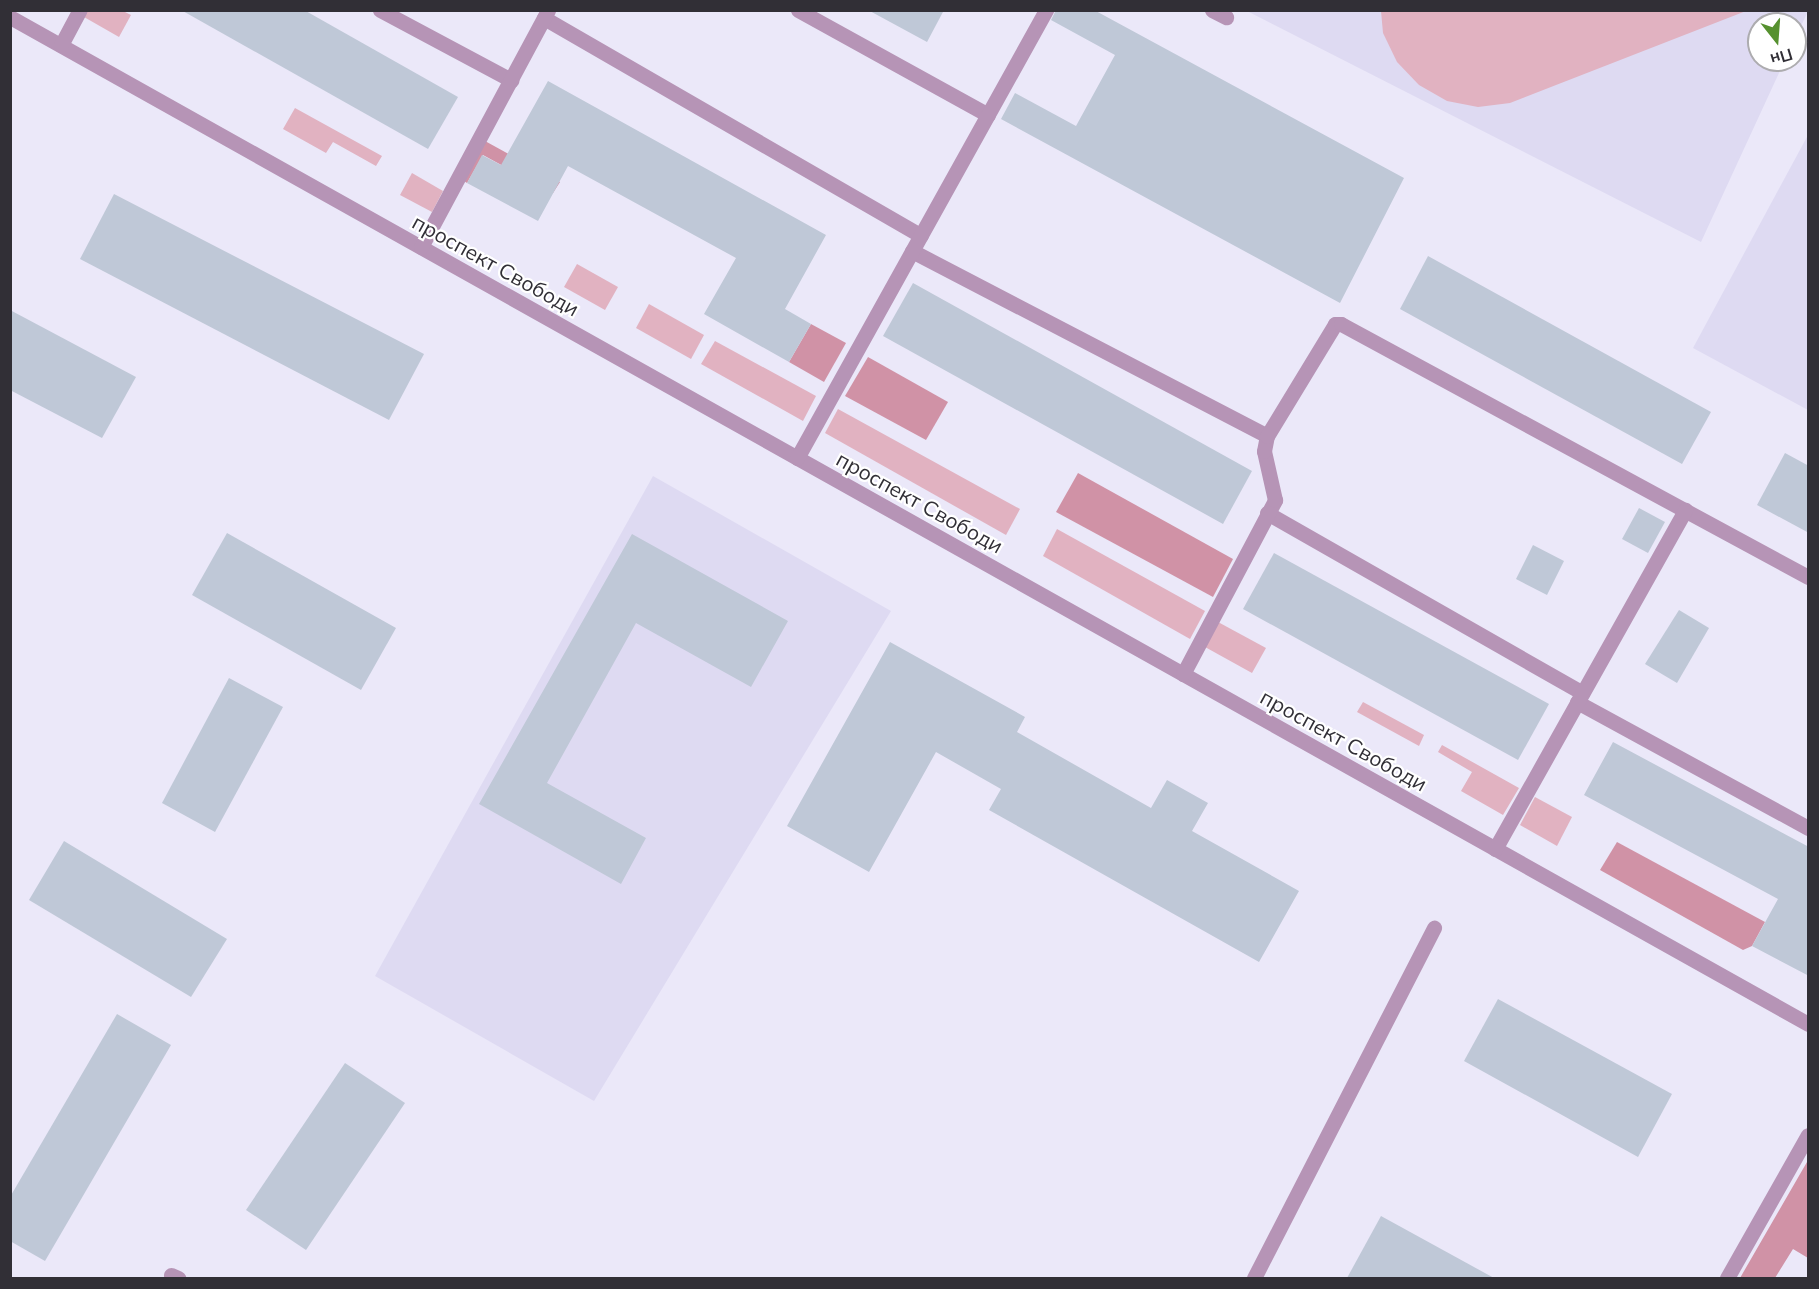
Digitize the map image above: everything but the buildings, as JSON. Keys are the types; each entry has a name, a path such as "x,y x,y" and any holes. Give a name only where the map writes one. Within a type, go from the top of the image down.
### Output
{"street":[{"path":"61,45 80,10"},
{"path":"380,10 511,80"},
{"path":"798,10 988,115"},
{"path":"797,458 1046,10"},
{"path":"421,247 546,14 921,236"},
{"name":"проспект Свободи","path":"10,17 1809,1024"},
{"path":"912,251 1267,436"},
{"path":"1183,674 1275,500 1264,451 1267,436 1332,327 1338,323 1809,577"},
{"path":"1495,849 1685,510"},
{"path":"1268,513 1580,697 1809,828"},
{"path":"1254,1278 1434,928"},
{"path":"1727,1278 1807,1144"}],"shaded area":[{"path":"88,10 123,11 131,15 119,37 84,17"},
{"path":"1381,10 1746,11 1510,103 1478,107 1447,101 1419,85 1397,62 1383,33"},
{"path":"1247,11 1808,11 1807,13 1747,12 1747,72 1779,72 1701,242"},
{"path":"295,108 382,156 376,166 333,142 326,153 283,129"},
{"path":"1808,135 1808,410 1693,348"},
{"path":"485,141 560,182 553,193 483,155 467,183 464,181"},
{"path":"412,173 443,191 432,212 400,195"},
{"path":"577,264 618,287 605,310 564,287"},
{"path":"649,304 704,335 691,359 636,328"},
{"path":"811,324 846,343 824,382 789,362"},
{"path":"715,341 816,396 803,421 701,364"},
{"path":"868,357 948,402 926,440 845,396"},
{"path":"838,409 1020,509 1006,535 825,433"},
{"path":"1078,473 1233,559 1213,597 1056,512"},
{"path":"653,476 891,611 594,1101 375,976"},
{"path":"1057,529 1205,611 1190,639 1043,556"},
{"path":"1218,622 1266,648 1252,673 1205,647"},
{"path":"1363,702 1424,735 1419,746 1357,712"},
{"path":"1442,745 1519,788 1503,815 1461,791 1472,772 1438,752"},
{"path":"1535,797 1572,817 1557,846 1520,825"},
{"path":"1617,842 1765,922 1752,946 1743,950 1600,870"},
{"path":"1807,1162 1808,1258 1793,1249 1775,1278 1740,1278"}]}
